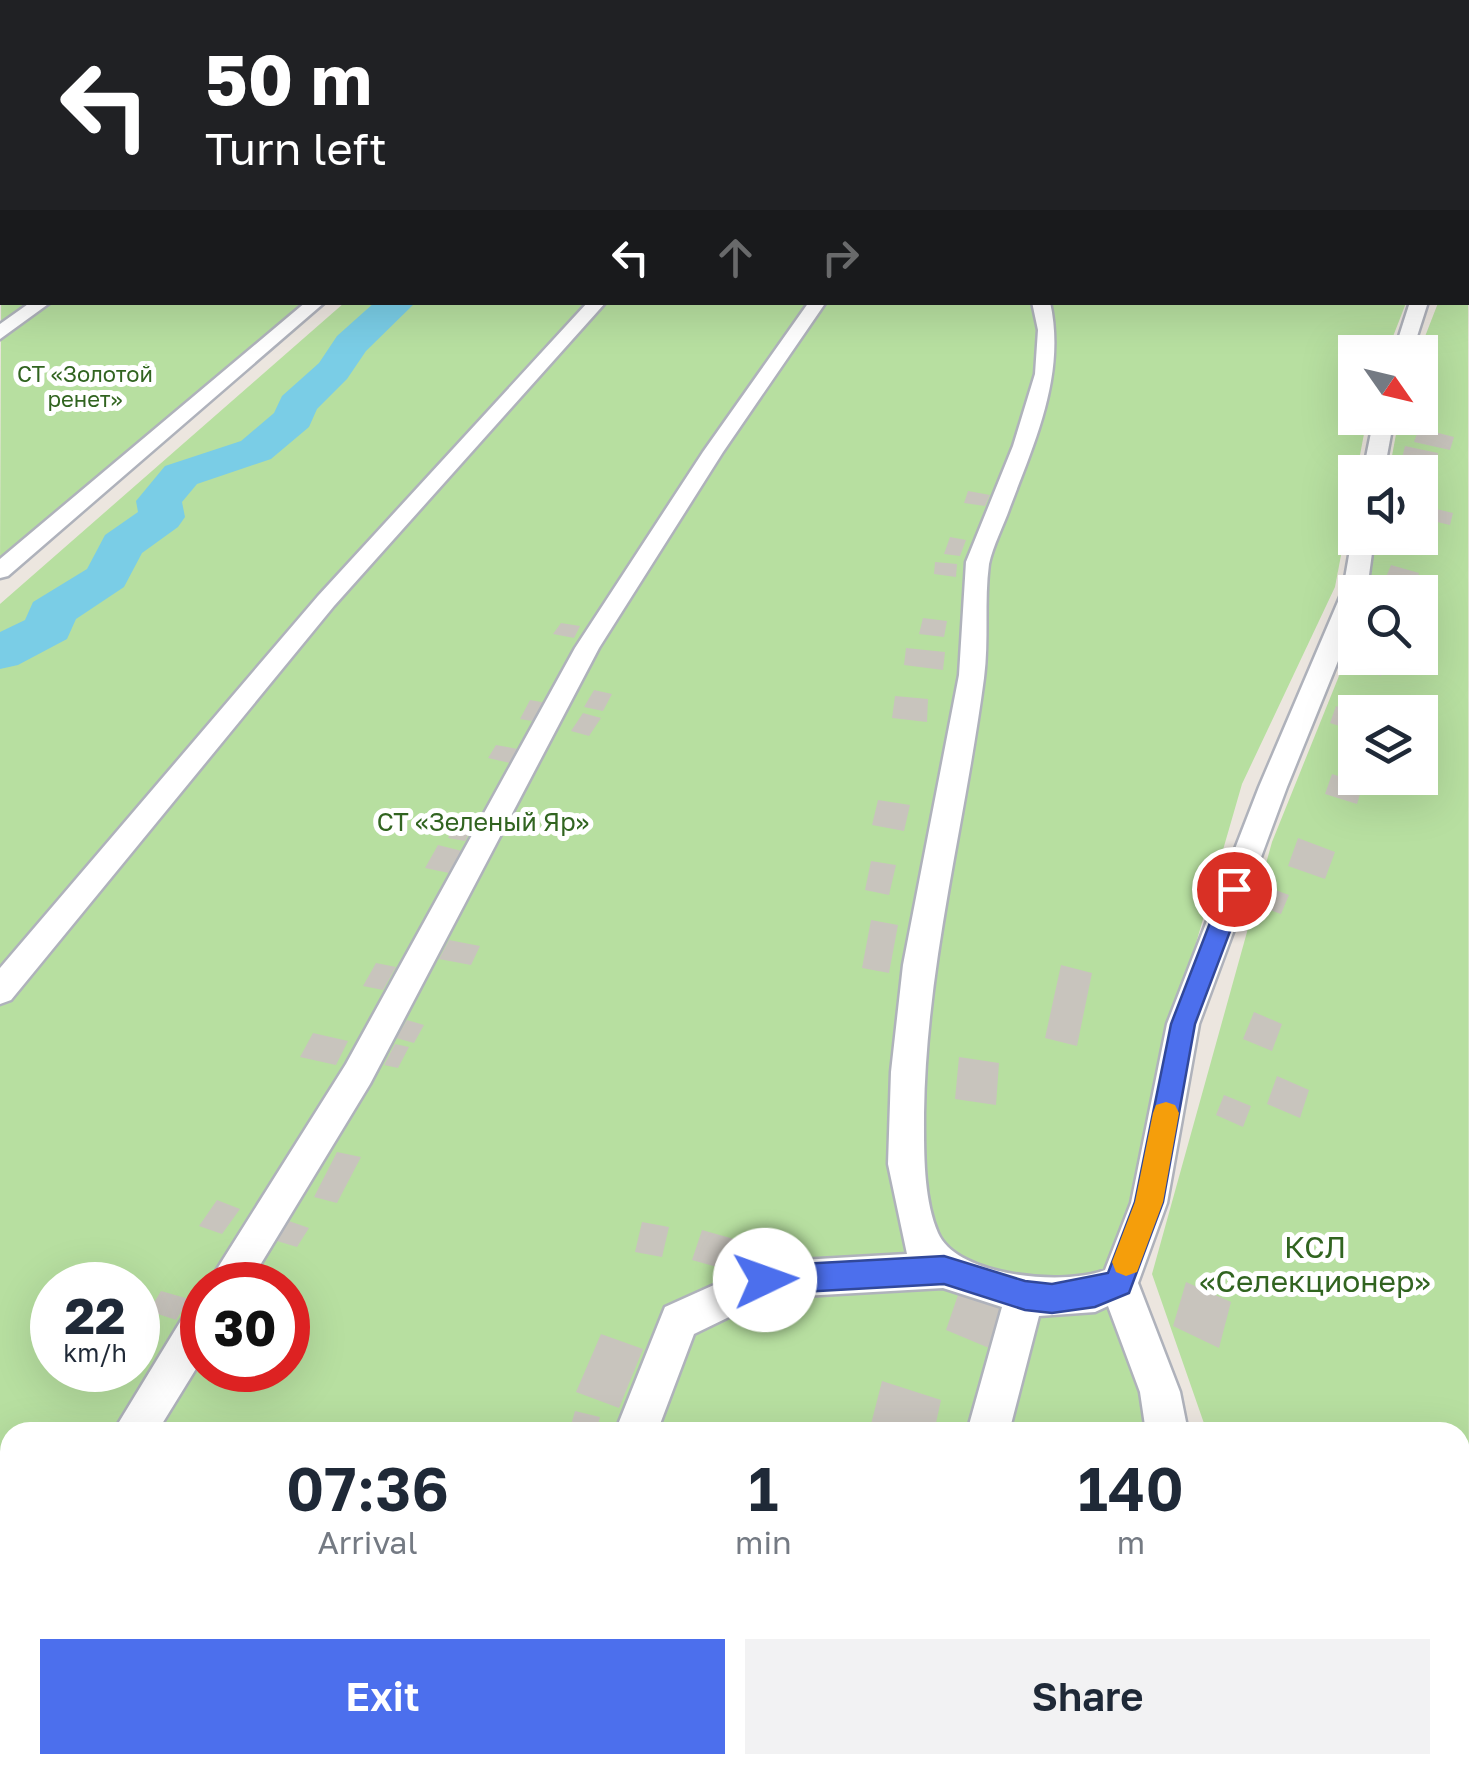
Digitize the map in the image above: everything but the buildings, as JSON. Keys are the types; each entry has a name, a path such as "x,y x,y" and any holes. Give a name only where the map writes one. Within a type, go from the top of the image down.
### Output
{"street":[{"path":"0,333 39,305"},
{"path":"0,571 313,305"},
{"path":"0,991 326,601 595,305"},
{"path":"240,1262 358,1074 588,648 713,452 816,305"},
{"path":"944,1270 921,1242 906,1164 910,1054 919,965 972,674 978,562 1023,446 1045,374 1047,330 1042,305"},
{"path":"1409,335 1419,305"},
{"path":"1165,1422 1160,1392 1119,1283 1149,1202 1183,1024 1272,787 1355,590 1361,555"},
{"path":"640,1422 679,1321 765,1280 944,1270 1025,1296 1052,1298 1095,1293 1119,1283"},
{"path":"991,1422 1025,1296"},
{"path":"140,1422 180,1358"}],"green space":[{"name":"СТ «Золотой ренет»","path":"1,305 308,305 0,566"},
{"name":"СТ «Зеленый Яр»","path":"342,305 1405,305 1394,335 1338,335 1338,435 1364,435 1360,455 1338,455 1338,555 1341,555 1335,587 1242,784 1186,978 1114,1261 1166,1422 0,1422 0,604"},
{"name":"КСЛ «Селекционер»","path":"1437,305 1468,305 1469,1422 1204,1422 1152,1274 1272,842 1339,675 1438,675 1438,575 1368,575 1373,555 1438,555 1438,455 1392,455 1396,435 1438,435 1438,335 1426,335"}],"waterway":[{"path":"0,653 49,628 51,613 107,577 122,545 162,517 159,501 181,475 256,450 294,418 297,405 333,371 351,344 395,305"}],"slow traffic":[{"path":"1126,1262 1149,1202 1166,1113"}],"route":[{"path":"765,1280 944,1270 1025,1296 1052,1298 1095,1293 1119,1283 1149,1202 1183,1024 1234,889"}]}
